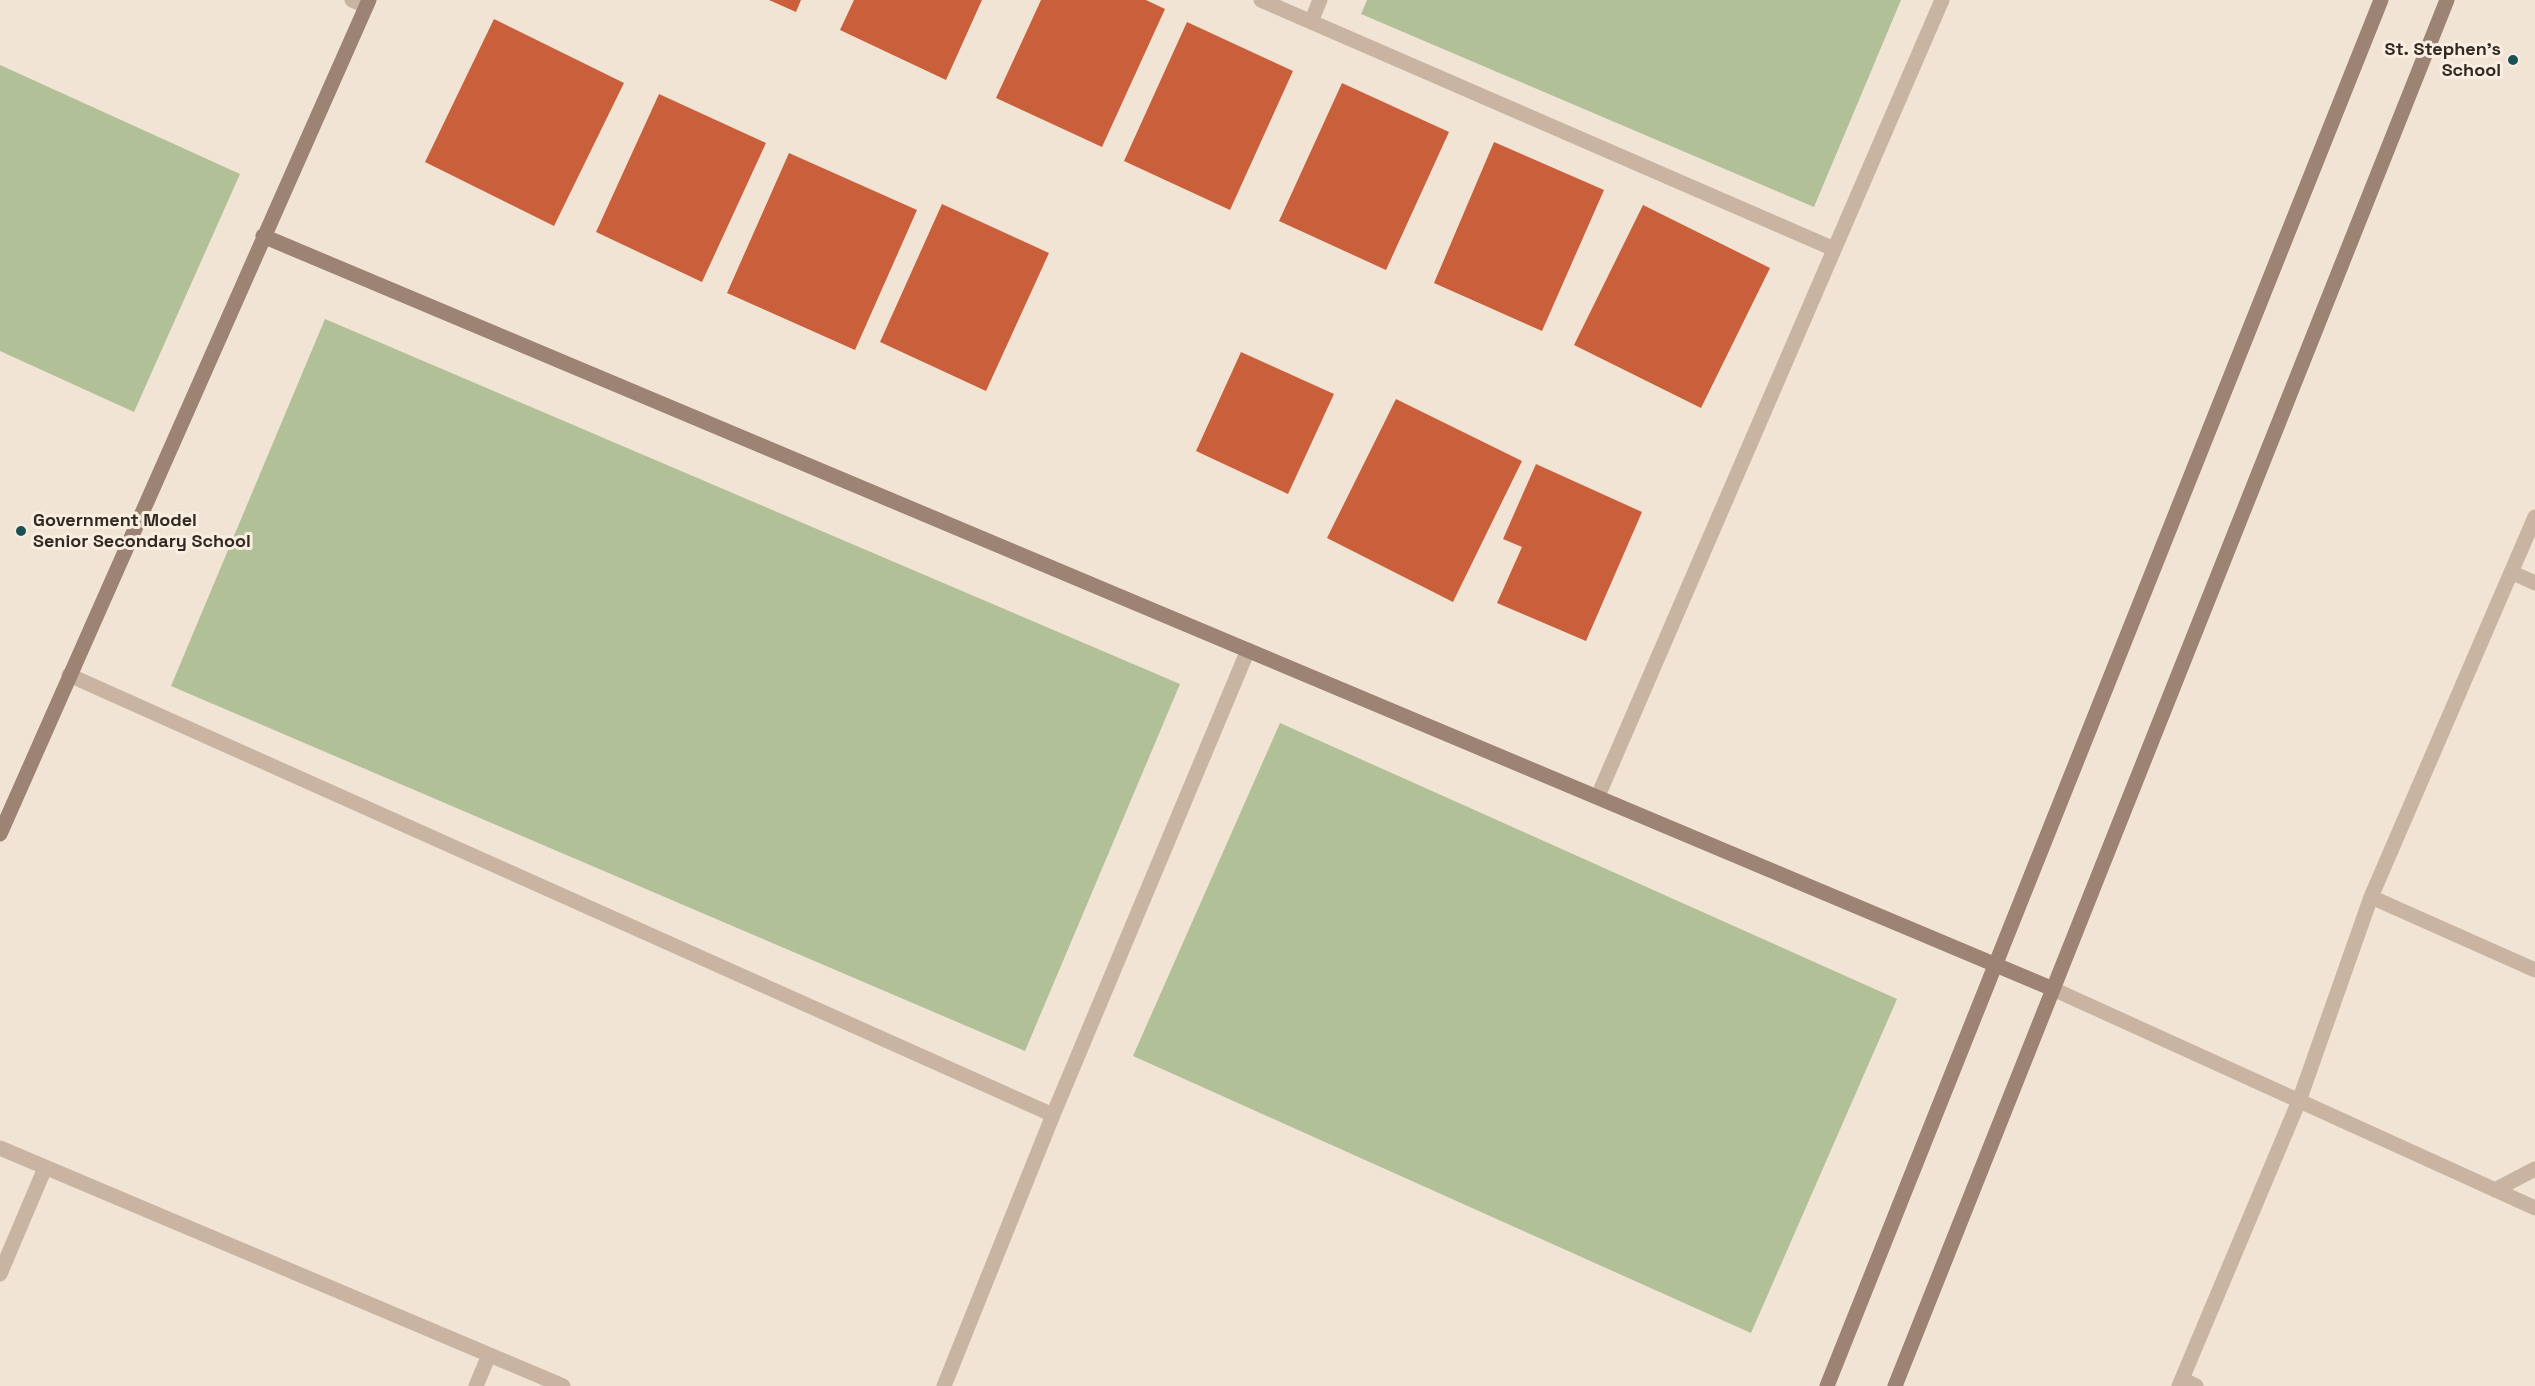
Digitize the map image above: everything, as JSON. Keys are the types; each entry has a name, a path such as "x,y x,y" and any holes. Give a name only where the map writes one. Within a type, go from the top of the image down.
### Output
{"main road":[{"path":"1827,1386 2381,0"},
{"path":"1895,1386 2447,0"},
{"path":"0,834 263,236 362,2"},
{"path":"263,236 1996,963 2053,989"}],"street":[{"path":"1262,0 1834,249"},
{"path":"1311,21 1320,0"},
{"path":"1598,796 1942,0"},
{"path":"2186,1384 2299,1101 2371,897 2535,517"},
{"path":"2511,572 2535,583"},
{"path":"944,1386 1053,1115 1248,650"},
{"path":"69,675 1053,1115"},
{"path":"2371,897 2535,970"},
{"path":"2053,989 2535,1208"},
{"path":"0,1148 563,1386"},
{"path":"0,1274 45,1168"},
{"path":"2495,1190 2535,1169"},
{"path":"476,1386 489,1355"}],"green space":[{"path":"1367,0 1901,0 1814,207 1361,14"},
{"path":"0,65 240,174 134,412 0,351"},
{"path":"325,319 1180,684 1025,1051 171,686"},
{"path":"1280,723 1897,999 1751,1333 1133,1056"}],"building":[{"path":"769,0 801,0 796,12"},
{"path":"854,0 982,0 946,80 840,30"},
{"path":"1041,0 1146,0 1165,9 1102,147 996,98"},
{"path":"494,19 624,83 554,226 425,162"},
{"path":"1187,22 1293,71 1230,210 1124,161"},
{"path":"1342,83 1449,132 1386,270 1279,221"},
{"path":"659,94 766,143 702,282 596,232"},
{"path":"1494,142 1604,190 1542,331 1434,283"},
{"path":"789,153 917,210 855,350 727,293"},
{"path":"942,204 1049,253 986,391 880,342"},
{"path":"1643,205 1770,268 1701,408 1574,345"},
{"path":"1241,352 1334,394 1288,494 1196,451"},
{"path":"1396,399 1522,461 1453,602 1327,538"},
{"path":"1536,464 1642,512 1586,641 1497,603 1522,547 1503,539"}],"place":[{"name":"St. Stephen's School","path":"2513,60"},
{"name":"Government Model Senior Secondary School","path":"21,531"}]}
